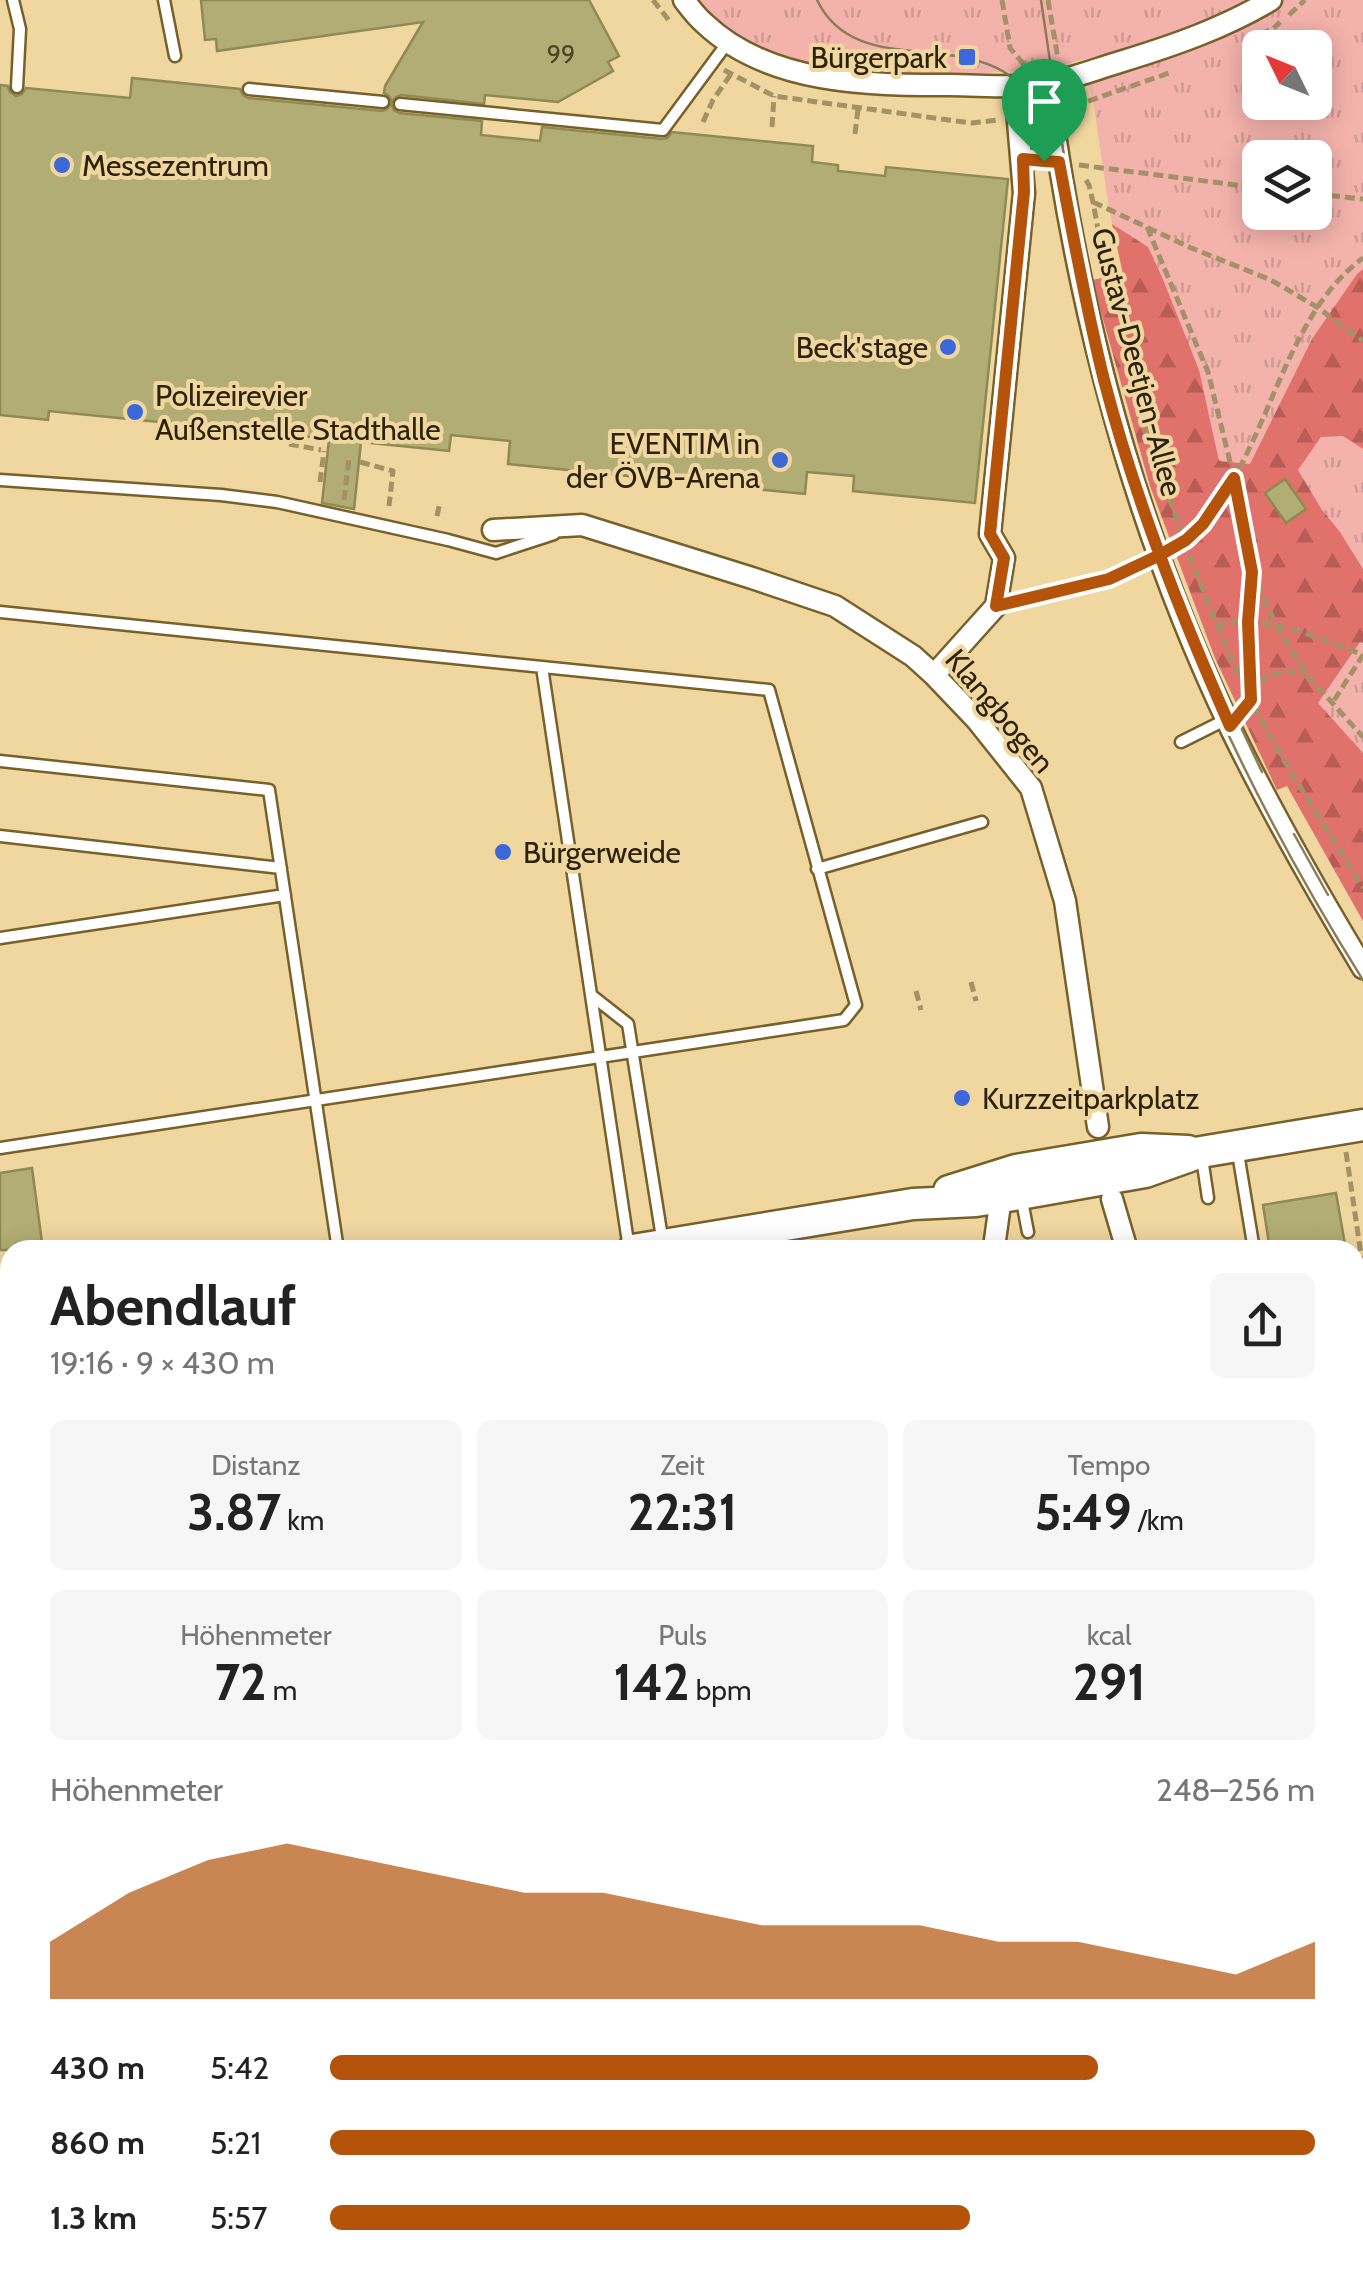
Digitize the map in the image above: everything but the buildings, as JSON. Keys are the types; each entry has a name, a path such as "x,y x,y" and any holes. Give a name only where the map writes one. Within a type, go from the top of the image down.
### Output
{"street":[{"path":"684,0 703,23 728,42 766,62 828,79 892,85 1015,86 1054,81 1188,41 1271,0"},
{"name":"Gustav-Deetjen-Allee","path":"1054,81 1059,162 1080,282 1141,503 1228,723 1286,835 1363,968"},
{"path":"934,675 996,606 1004,558 990,534 1024,192 1015,86"},
{"name":"Klangbogen","path":"494,530 582,525 834,606 913,656 934,675 976,718 1031,788 1065,901 1098,1127"},
{"path":"726,1240 1012,1187 1141,1149 1201,1152 1353,1126"},
{"path":"995,1240 1012,1187"},
{"path":"1116,1240 1112,1199 1124,1240"}],"lane":[{"path":"13,0 20,29 17,87"},
{"path":"164,0 175,56"},
{"path":"400,104 662,130 728,42"},
{"path":"249,89 383,102"},
{"path":"0,480 278,502 496,554 582,525"},
{"path":"996,606 1109,579 1160,555"},
{"path":"0,612 769,690 856,1005 844,1020 0,1148"},
{"path":"542,667 600,1057 640,1240"},
{"path":"1181,742 1228,723"},
{"path":"0,761 269,790 337,1240"},
{"path":"817,868 982,822"},
{"path":"0,836 281,868"},
{"path":"0,938 285,895"},
{"path":"591,995 628,1024 633,1052 642,1240"},
{"path":"1236,1146 1252,1240"},
{"path":"1201,1152 1208,1198"},
{"path":"1012,1187 1028,1232"}],"path":[{"path":"1002,0 1010,48 1028,69 1054,81 1048,0"},
{"path":"703,122 730,74"},
{"path":"772,127 774,96"},
{"path":"856,134 858,109"},
{"path":"1059,162 1242,186"},
{"path":"1089,185 1113,307"},
{"path":"1332,196 1363,199"},
{"path":"1093,202 1270,280 1317,307 1363,341"},
{"path":"1147,227 1208,372 1252,572 1277,627 1308,676 1363,737"},
{"path":"1160,555 1186,540 1203,524 1234,478 1317,307 1363,258"},
{"path":"1120,340 1152,448 1217,624 1251,700 1363,888"},
{"path":"288,444 323,451 320,482"},
{"path":"344,508 349,459"},
{"path":"360,462 393,472 389,506"},
{"path":"437,516 440,502"},
{"path":"1251,700 1248,622 1252,572"},
{"path":"1217,624 1248,622 1277,627 1363,655 1332,703"},
{"path":"1228,723 1268,676 1288,671 1308,676"},
{"path":"971,982 976,1000"},
{"path":"916,991 921,1010"},
{"path":"1353,1126 1361,1240"}],"green space":[{"path":"695,0 1252,0 1183,33 1066,64 937,76 848,71 794,61 743,40"},
{"path":"1284,0 1363,0 1363,921 1287,786 1277,790 1215,658 1150,486 1092,280 1123,273 1087,81 1191,51 1239,30"},
{"path":"1112,224 1148,247 1162,277 1199,370 1219,461 1250,464 1312,339 1363,269 1363,449 1343,436 1321,437 1298,470 1363,569 1363,643 1318,703 1363,753 1363,921 1287,786 1277,790 1215,658 1150,486 1092,280 1123,274"}],"tram line":[{"path":"817,0 839,28 867,43 970,59 1002,70 1028,94 1046,133 1095,377 1168,595 1256,792 1363,980"},
{"path":"1041,0 1064,156"},
{"path":"1213,668 1262,772"},
{"path":"1294,834 1328,895"}],"place":[{"name":"Bürgerpark","path":"967,57"},
{"name":"Messezentrum","path":"62,165"},
{"name":"Beck'stage","path":"948,347"},
{"name":"Polizeirevier Außenstelle Stadthalle","path":"135,412"},
{"name":"EVENTIM in der ÖVB-Arena","path":"780,460"},
{"name":"Bürgerweide","path":"503,852"},
{"name":"Kurzzeitparkplatz","path":"962,1098"}],"route":[{"path":"1044,161 1023,159 1024,192 990,534 1004,558 996,606 1109,579 1160,555 1186,540 1203,524 1234,478 1252,572 1248,622 1251,700 1230,726 1185,622 1168,577 1160,555 1141,503 1080,282 1059,162 1044,161"}]}
